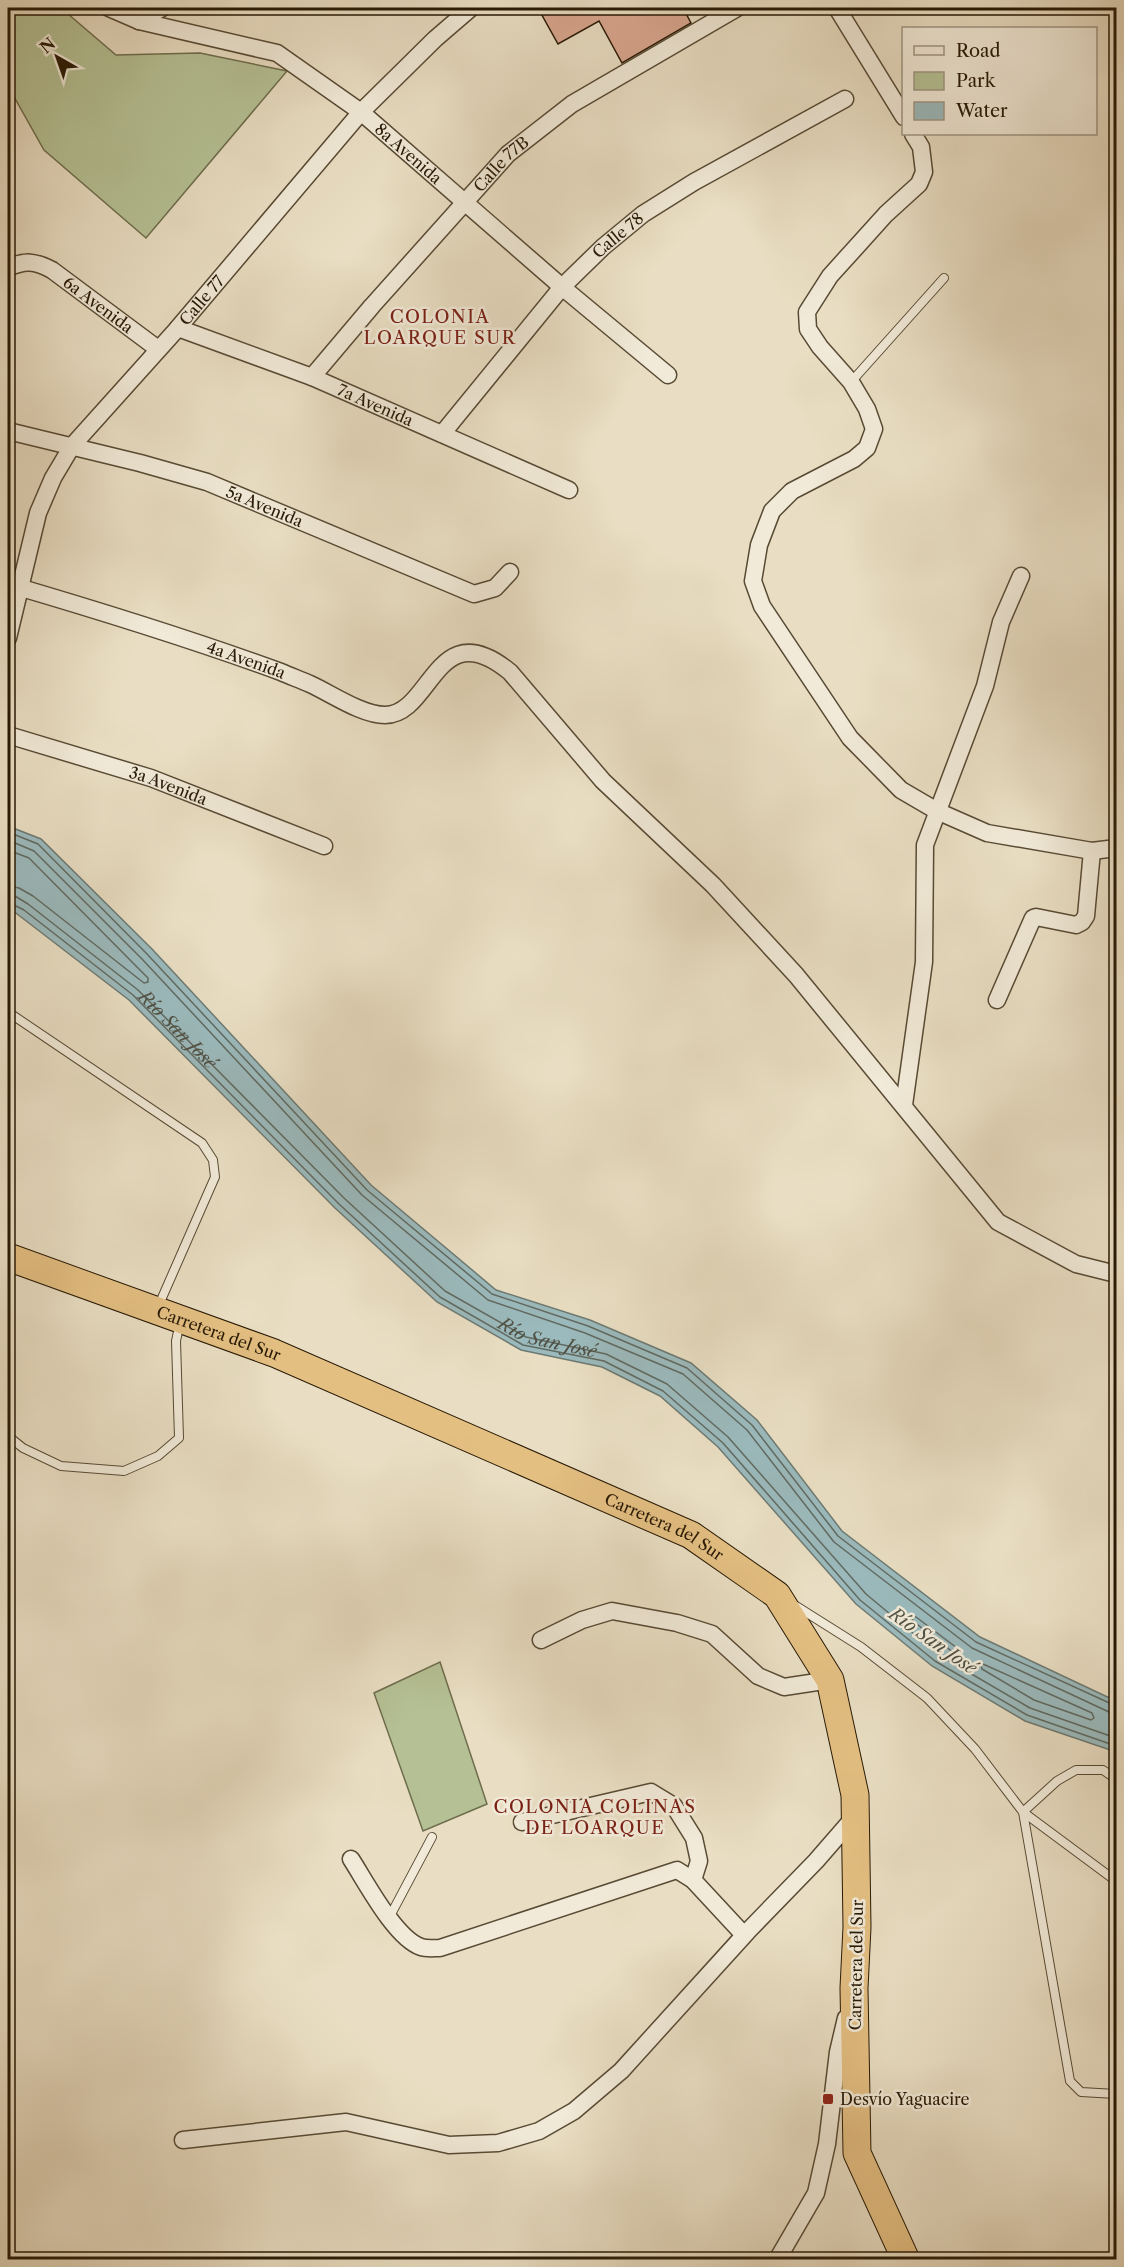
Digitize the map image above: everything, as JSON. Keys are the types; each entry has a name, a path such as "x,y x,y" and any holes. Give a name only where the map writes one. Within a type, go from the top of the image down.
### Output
{"highway":[{"name":"Carretera del Sur","path":"8,1257 274,1353 691,1535 777,1595 830,1680 855,1795 857,1927 854,1988 857,2153 906,2259"}],"street":[{"name":"8a Avenida","path":"108,8 140,21 277,52 361,112 562,287 668,375"},
{"path":"140,21 162,8"},
{"name":"Calle 77","path":"8,638 14,586 38,513 53,478 72,446 178,328 361,112 435,39 471,8"},
{"name":"Calle 77B","path":"312,377 508,154 572,104 737,8"},
{"path":"837,8 902,114"},
{"name":"Calle 78","path":"442,434 562,287 603,247 643,214 694,182 845,99"},
{"path":"914,135 921,147 924,172 919,184 886,214 830,276 807,312 808,329 820,347 851,382 867,409 874,429 867,448 854,459 792,491 772,511 759,544 753,581 762,606 850,738 901,790 938,811 987,833 1092,851 1116,848"},
{"name":"6a Avenida","path":"8,268 18,264 37,262 158,349"},
{"name":"7a Avenida","path":"178,328 312,377 569,490"},
{"name":"5a Avenida","path":"8,431 207,482 474,594 495,588 510,572"},
{"path":"1021,576 1001,622 985,686 925,845 924,962 904,1105 998,1222 1076,1264 1116,1274"},
{"name":"4a Avenida","path":"14,586 200,642 307,682 372,714 388,716 406,708 448,661 462,654 479,654 494,658 510,672 603,781 713,885 796,975 904,1105"},
{"name":"3a Avenida","path":"8,735 151,778 324,846"},
{"path":"997,1000 1033,918 1076,925 1086,916 1092,851"},
{"path":"541,1640 582,1620 612,1611 677,1623 712,1634 758,1676 784,1687 830,1680"},
{"path":"522,1822 651,1792 674,1806 694,1838 699,1862 693,1880"},
{"path":"183,2140 346,2122 449,2145 498,2143 539,2131 574,2111 621,2071 856,1815"},
{"path":"351,1859 389,1919 415,1944 430,1948 440,1948 677,1870 693,1880 744,1935"},
{"path":"777,2259 816,2193 826,2144 838,2052 854,1988"}],"lane":[{"path":"851,382 944,278"},
{"path":"8,1012 202,1143 213,1160 215,1178 169,1315 176,1341 179,1438 158,1456 124,1471 61,1466 23,1448 8,1436"},
{"path":"777,1595 861,1647 927,1698 975,1749 1023,1812 1116,1881"},
{"path":"1023,1812 1057,1781 1076,1770 1103,1770 1116,1779"},
{"path":"1023,1812 1071,2081 1081,2092 1116,2094"},
{"path":"389,1919 432,1837"}],"green space":[{"path":"8,8 61,8 116,55 200,53 287,71 146,238 44,150 8,86"},
{"path":"440,1662 487,1804 423,1831 374,1693"}],"water":[{"name":"Río San José","path":"8,826 41,839 152,949 371,1185 496,1290 590,1320 691,1363 757,1420 842,1531 980,1637 1116,1701 1116,1752 1025,1721 932,1666 856,1604 718,1447 660,1396 602,1367 521,1350 437,1302 335,1208 129,1000 8,907"}],"building":[{"path":"538,8 683,8 691,23 622,63 599,21 558,44"}],"place":[{"name":"Desvío Yaguacire","path":"828,2099"}],"district":[{"name":"COLONIA LOARQUE SUR","path":"440,327"},
{"name":"COLONIA COLINAS DE LOARQUE","path":"595,1817"}]}
